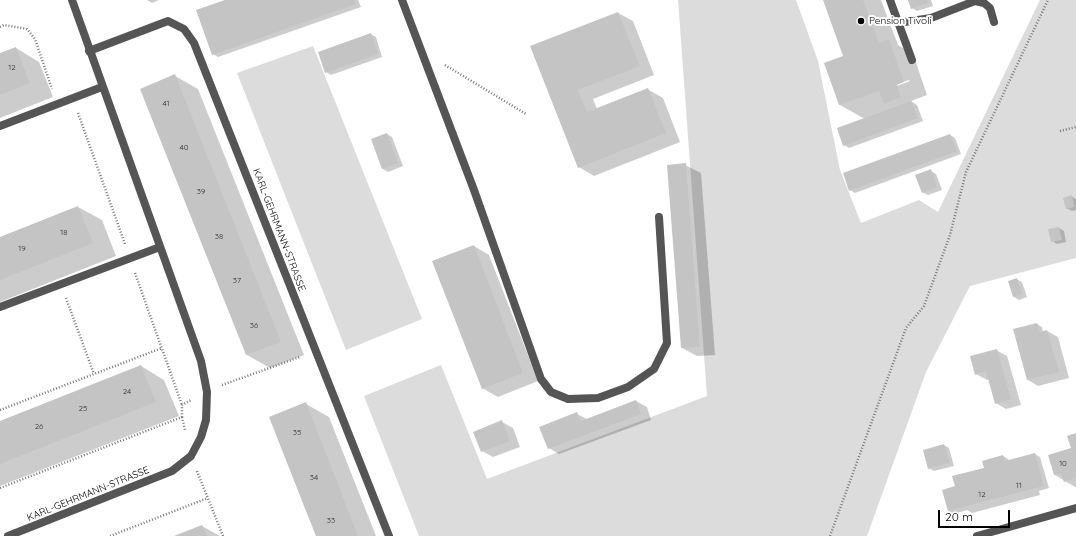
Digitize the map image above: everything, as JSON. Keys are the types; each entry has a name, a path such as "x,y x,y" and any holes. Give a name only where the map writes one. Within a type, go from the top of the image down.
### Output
{"street":[{"name":"KARL-GEHRMANN-STRASSE","path":"8,536 172,471 191,456 201,437 206,420 207,392 201,361 72,0"},
{"path":"402,0 474,190 541,379 551,392 568,399 598,398 628,387 654,369 667,343 659,217"},
{"path":"890,0 912,60"},
{"path":"898,23 931,18 975,1 984,2 990,8 994,22"},
{"name":"KARL-GEHRMANN-STRASSE","path":"89,51 168,21 184,29 194,43 389,536"},
{"path":"0,126 102,87"},
{"path":"0,307 160,247"},
{"path":"977,536 1076,508"}],"path":[{"path":"830,536 906,328 924,306 950,235 966,172 1048,0"},
{"path":"0,27 4,25 27,29 35,39 57,104"},
{"path":"421,50 526,114"},
{"path":"1060,131 1076,127"},
{"path":"61,285 94,374"},
{"path":"0,410 162,348"},
{"path":"0,488 182,417 182,404 221,385 316,351"},
{"path":"191,456 223,536"},
{"path":"110,536 208,498"}],"shaded area":[{"path":"678,0 796,0 818,61 840,170 861,223 919,200 938,212 1040,0 1076,0 1076,258 970,286 926,372 867,536 419,536 364,396 441,365 487,479 707,396"},
{"path":"313,46 422,319 346,350 237,73"}],"building":[{"path":"225,0 355,0 356,4 212,55 196,10"},
{"path":"823,0 863,0 879,43 889,39 904,82 897,85 901,97 884,104 879,91 839,105 824,63 843,56"},
{"path":"908,0 927,0 928,3 911,9"},
{"path":"618,12 640,66 578,90 587,112 648,88 666,133 578,168 530,46"},
{"path":"371,33 378,54 325,73 318,52"},
{"path":"16,47 30,83 0,95 0,53"},
{"path":"175,74 281,342 246,355 140,89"},
{"path":"911,101 918,118 843,146 837,128"},
{"path":"387,133 398,163 382,169 371,139"},
{"path":"950,134 957,151 849,191 843,173"},
{"path":"686,163 700,347 681,348 667,165"},
{"path":"931,169 937,187 922,193 915,175"},
{"path":"1072,195 1074,207 1066,209 1063,198"},
{"path":"78,206 93,243 0,280 0,237"},
{"path":"1059,227 1062,240 1051,242 1048,229"},
{"path":"474,245 523,373 482,389 432,261"},
{"path":"1017,278 1022,294 1013,297 1008,281"},
{"path":"1037,323 1040,332 1047,330 1059,372 1027,380 1013,329"},
{"path":"997,349 1011,399 995,404 986,371 975,375 970,356"},
{"path":"141,365 156,402 0,464 0,421"},
{"path":"636,400 641,414 548,449 539,427 577,412 581,421"},
{"path":"306,402 358,536 316,536 269,417"},
{"path":"502,420 510,441 481,452 473,432"},
{"path":"1076,433 1076,478 1064,482 1061,473 1054,475 1048,455 1071,448 1067,436"},
{"path":"944,444 950,463 928,469 923,450"},
{"path":"1035,453 1044,486 948,511 942,490 955,486 952,476 984,468 982,461 1003,455 1005,461"},
{"path":"202,525 207,536 174,536"}],"place":[{"name":"Pension Tivoli","path":"861,21"}]}
